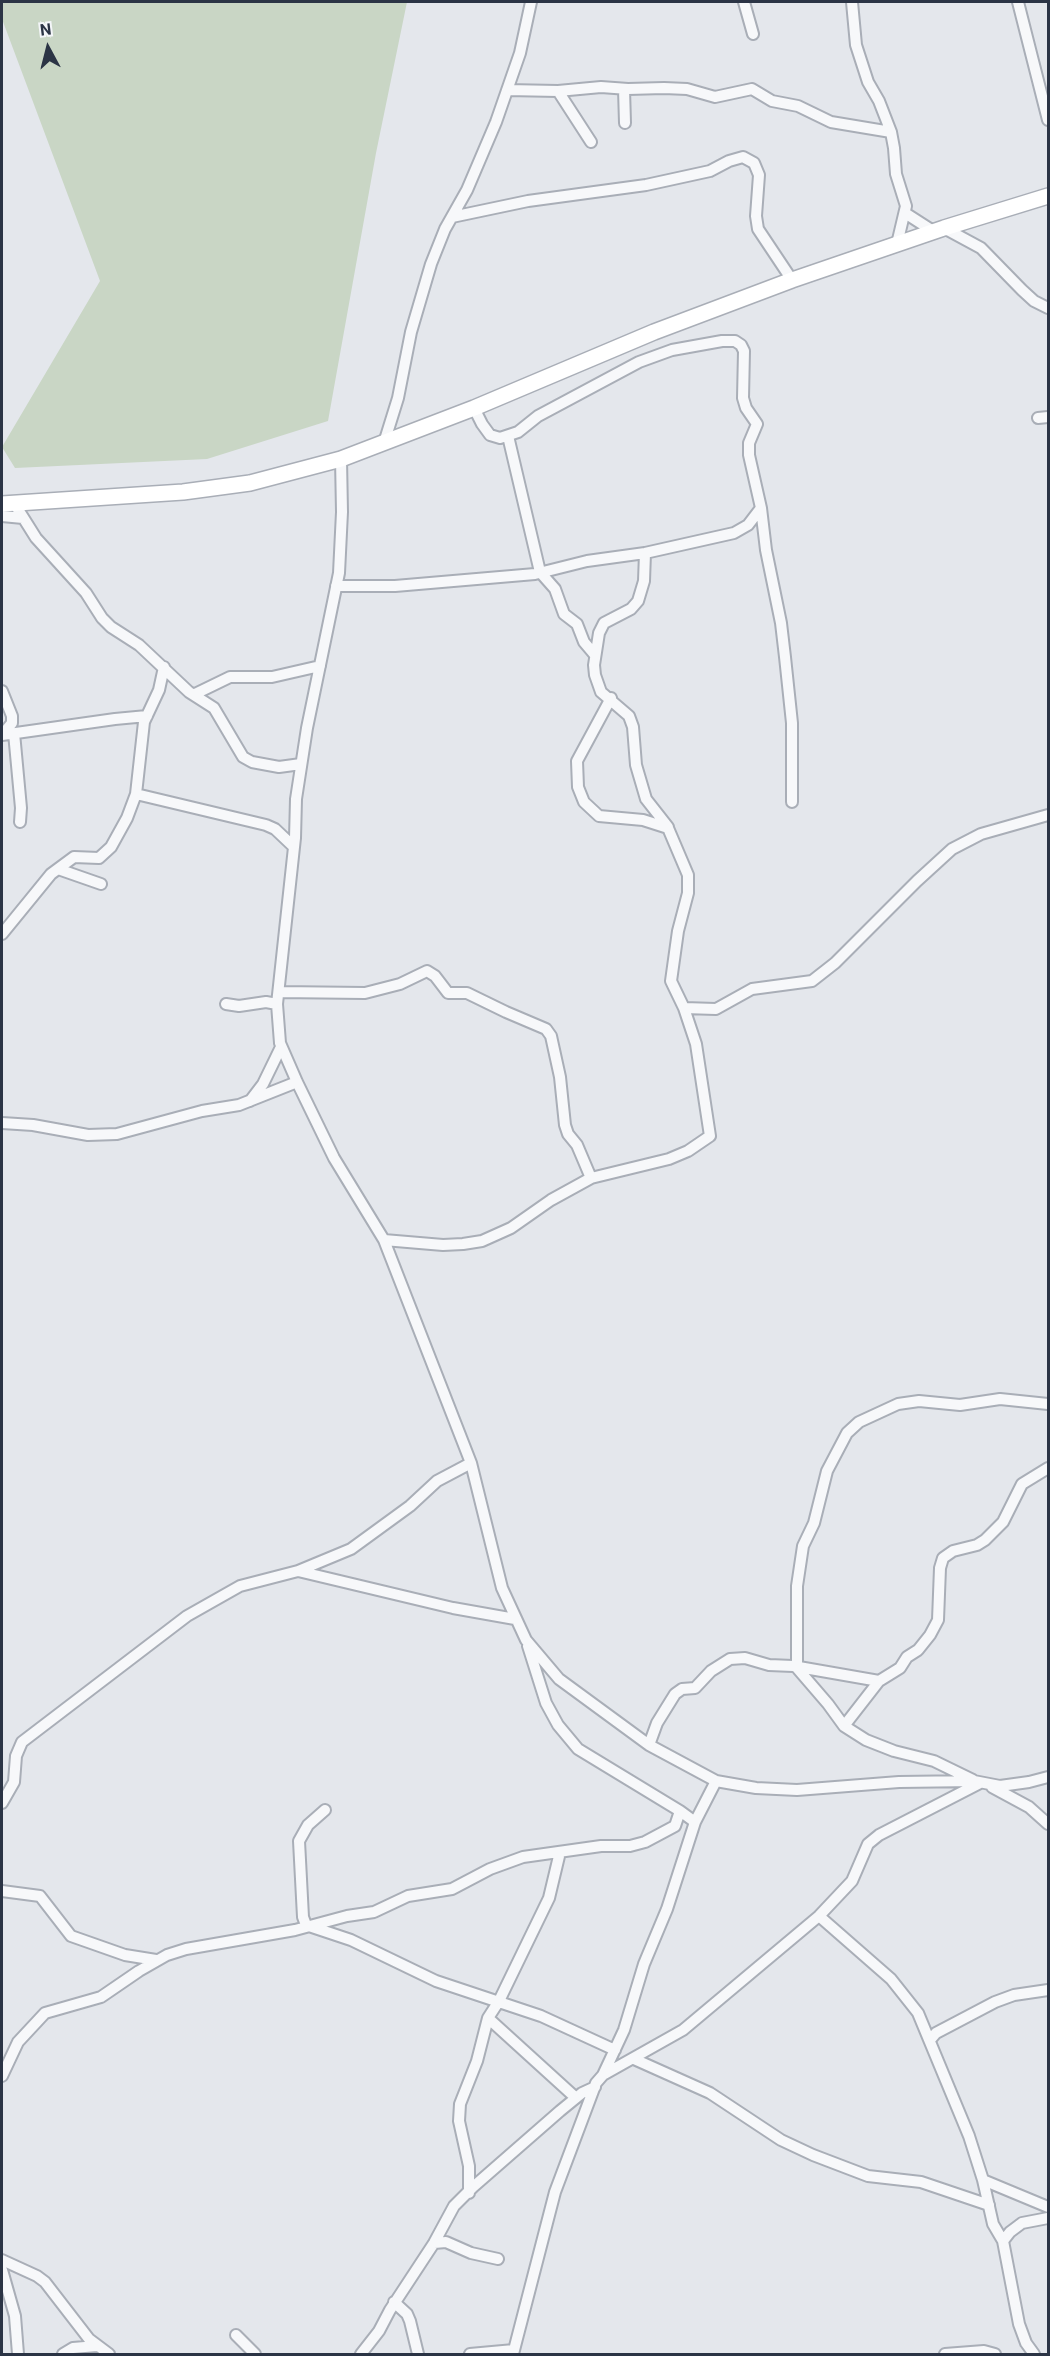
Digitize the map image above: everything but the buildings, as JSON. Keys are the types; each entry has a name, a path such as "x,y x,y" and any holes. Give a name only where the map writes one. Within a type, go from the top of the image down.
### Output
{"main road":[{"path":"8,504 183,492 250,483 341,459 474,408 654,332 792,280 1048,196"}],"street":[{"path":"384,443 398,398 411,332 426,280 445,230 467,190 507,90 520,53 531,2"},
{"path":"744,2 753,34"},
{"path":"852,2 856,45 868,82 879,101 891,132 896,174 904,195 905,213 897,244"},
{"path":"1018,2 1048,120"},
{"path":"507,90 558,91 601,87 687,89 715,97 752,89 772,101 798,106 831,122 891,132"},
{"path":"624,89 625,123"},
{"path":"558,91 591,142"},
{"path":"452,217 528,201 646,185 710,171 729,160 743,157 754,163 759,175 756,203 758,229 792,280"},
{"path":"905,213 939,230 968,239 981,248 1034,301 1048,308"},
{"path":"474,408 477,417 490,435 500,438 518,432 547,411 639,362 672,350 722,341 735,341 741,345 744,351 743,399 757,424 749,443 749,455 761,508 766,550 781,623 792,723 792,802"},
{"path":"508,436 540,572 555,589 564,615 577,624 584,642 595,655"},
{"path":"341,459 342,521 339,573 296,799 294,847 278,998 281,1047 334,1158 384,1240 471,1463 502,1588 526,1640 546,1703 571,1742 592,1759 680,1810 695,1822"},
{"path":"8,504 23,518 36,538 86,593 102,618 111,627 139,645 189,692 213,708 243,757 252,762 279,767 301,764"},
{"path":"336,586 395,586 502,578 587,561 645,553 734,533 748,525 761,508"},
{"path":"2,516 23,518"},
{"path":"384,1240 443,1245 482,1241 511,1228 551,1200 591,1178 669,1159 710,1136 696,1044 684,1008 671,981 689,878 668,828 646,799 636,765 632,722 625,711 601,692 594,665 598,633 604,623 631,609 638,601 644,581 645,553"},
{"path":"195,694 230,676 272,677 320,666"},
{"path":"2,934 51,874 74,856 99,858 106,854 127,818 136,794 147,716 159,690 164,667"},
{"path":"2,691 12,716 12,723 2,735"},
{"path":"610,698 577,761 576,777 584,802 593,812 604,818 643,820 668,828"},
{"path":"2,735 115,718 147,716"},
{"path":"14,733 21,808 20,822"},
{"path":"136,794 267,825 275,829 294,847"},
{"path":"684,1008 716,1009 752,989 812,981 835,963 952,849 981,834 1048,815"},
{"path":"58,869 101,884"},
{"path":"226,1004 239,1006 278,998 365,993 400,984 426,971 435,976 448,993 468,993 546,1029 551,1036 556,1058 565,1125 568,1134 577,1145 591,1178"},
{"path":"250,1101 263,1084 281,1047"},
{"path":"2,1124 33,1125 88,1135 117,1134 202,1111 250,1101 297,1082"},
{"path":"1048,1404 1000,1399 960,1405 919,1401 898,1404 859,1422 848,1432 827,1471 814,1523 803,1546 797,1586 797,1668 823,1697 844,1726 866,1740 894,1751 934,1761 980,1782 1029,1807 1048,1824"},
{"path":"2,1803 14,1782 20,1745 31,1734 187,1616 240,1586 298,1570 351,1549 383,1527 437,1481 471,1463"},
{"path":"844,1726 879,1681 900,1668 907,1657 918,1650 930,1635 938,1620 940,1568 943,1558 953,1551 977,1545 985,1540 1003,1522 1026,1480 1048,1468"},
{"path":"298,1570 430,1603 515,1619"},
{"path":"526,1640 559,1679 650,1745 716,1781 756,1788 797,1790 899,1782 980,1782 1000,1786 1048,1777"},
{"path":"650,1745 657,1723 675,1694 682,1689 695,1688 711,1671 730,1659 738,1657 769,1665 879,1681"},
{"path":"470,2355 514,2352 555,2192 595,2087 615,2050 695,1822 716,1781"},
{"path":"603,2075 683,2030 819,1916 852,1881 868,1844 879,1835 980,1782"},
{"path":"306,1925 303,1917 299,1841 308,1825 325,1810"},
{"path":"2,2076 18,2042 45,2013 101,1997 156,1960 186,1949 295,1930 306,1925 374,1912 408,1896 439,1893 452,1889 490,1869 524,1857 602,1846 630,1846 645,1842 675,1826 680,1810"},
{"path":"469,2193 469,2166 459,2121 460,2104 477,2061 488,2018 499,2001 549,1898 560,1852"},
{"path":"2,1891 40,1896 71,1936 125,1955 156,1960"},
{"path":"819,1916 891,1979 918,2013 969,2136 983,2180 993,2224 1003,2241 1020,2324 1026,2343 1035,2355"},
{"path":"306,1925 351,1940 436,1981 541,2016 615,2050"},
{"path":"930,2040 936,2033 995,2002 1014,1995 1048,1990"},
{"path":"488,2018 576,2098"},
{"path":"634,2059 710,2093 782,2140 813,2155 868,2176 921,2182 989,2205"},
{"path":"361,2355 379,2331 394,2302 434,2243 454,2206 576,2098 595,2087"},
{"path":"983,2180 1048,2207"},
{"path":"1003,2241 1022,2223 1048,2218"},
{"path":"434,2243 446,2242 471,2253 498,2259"},
{"path":"2,2260 45,2282 61,2299 88,2338 109,2355"},
{"path":"2,2270 15,2316 18,2355"},
{"path":"394,2302 407,2314 418,2355"},
{"path":"236,2335 255,2355"},
{"path":"63,2355 73,2348 97,2346"},
{"path":"945,2355 984,2351 995,2355"}],"green space":[{"path":"2,2 407,2 376,153 328,421 207,459 15,468 2,447 100,281 2,19"}]}
